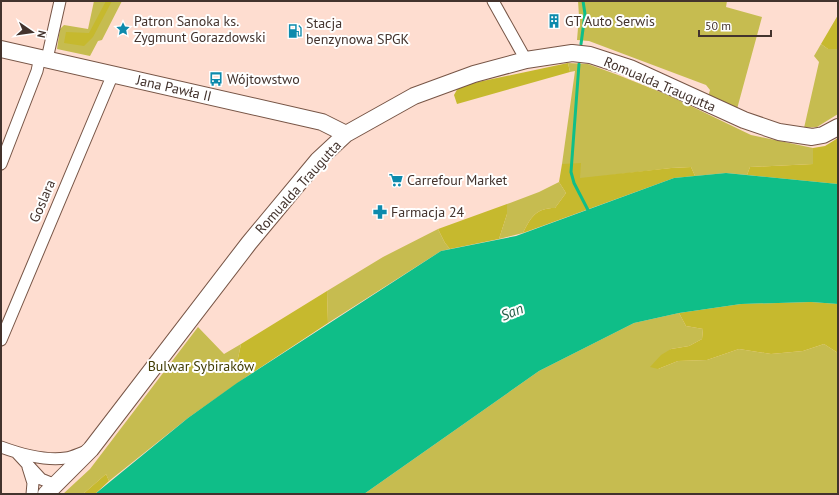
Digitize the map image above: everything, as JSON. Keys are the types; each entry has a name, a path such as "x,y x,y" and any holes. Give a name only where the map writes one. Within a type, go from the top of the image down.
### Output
{"street":[{"path":"1,164 37,71 44,58 60,1"},
{"path":"493,1 526,60"},
{"name":"Jana Pawła II","path":"1,49 322,122 346,134"},
{"name":"Romualda Traugutta","path":"54,487 91,449 249,243 318,160 346,134 395,106 435,86 526,60 572,53 590,55 630,68 744,120 778,132 812,137 822,135 838,127"},
{"name":"Goslara","path":"1,340 113,74"},
{"path":"1,447 17,453 44,458 66,458 91,449"},
{"path":"17,453 41,479 54,487 59,472 55,465 44,458"},
{"path":"27,463 33,483 32,494"}],"green space":[{"path":"94,1 122,1 102,40 98,41 90,56 57,49 60,29 64,25 88,29"},
{"path":"578,1 727,1 726,7 762,17 737,109 708,97 710,90 706,85 589,41 577,40 579,16"},
{"path":"821,44 828,49 838,49 838,114 817,127 804,128 819,62 814,56"},
{"path":"568,63 588,64 618,75 668,95 751,135 813,148 813,164 750,167 747,175 726,173 695,176 691,167 580,179 562,164 575,71 570,72"},
{"path":"559,182 566,193 555,208 548,208 535,214 523,233 499,239 507,214 507,204 539,192"},
{"path":"438,229 445,243 450,249 441,251 328,323 327,291 383,257"},
{"path":"679,313 686,326 703,329 702,339 689,346 671,349 658,369 678,361 707,360 739,349 771,354 803,351 824,344 838,353 838,494 364,494 539,371 634,323"},
{"name":"Bulwar Sybiraków","path":"198,327 224,354 241,344 237,363 252,373 188,418 109,481 106,474 83,494 63,494 90,469"}],"shaded area":[{"path":"106,1 112,1 93,37 84,46 64,43 66,32 89,33"},
{"path":"838,15 838,49 828,49 821,44"},
{"path":"568,63 570,72 457,104 454,95 459,86"},
{"path":"838,138 838,184 747,175 750,167 813,164 813,148 825,146"},
{"path":"581,163 580,178 691,167 695,176 674,178 523,233 535,214 548,208 555,208 566,193 559,182 562,164"},
{"path":"507,204 507,214 499,239 450,249 445,243 438,229"},
{"path":"327,291 328,323 252,373 237,363 241,344"},
{"path":"811,302 838,304 838,353 824,344 803,351 771,354 739,349 707,360 678,361 658,369 650,367 661,355 671,349 689,346 702,339 703,329 686,326 679,313 741,304"},
{"path":"106,474 109,481 95,494 83,494"}],"water":[{"name":"San","path":"726,173 838,184 838,304 811,302 741,304 679,313 634,323 539,371 364,494 95,494 188,418 237,383 441,251 516,236 674,178"}],"waterway":[{"path":"581,44 585,14 583,1"},
{"path":"579,64 571,172 574,183 589,212"}],"place":[{"name":"GT Auto Serwis","path":"554,21"},
{"name":"Patron Sanoka ks. Zygmunt Gorazdowski","path":"123,29"},
{"name":"Stacja benzynowa SPGK","path":"295,31"},
{"name":"Wójtowstwo","path":"216,79"},
{"name":"Carrefour Market","path":"396,180"},
{"name":"Farmacja 24","path":"380,212"}]}
